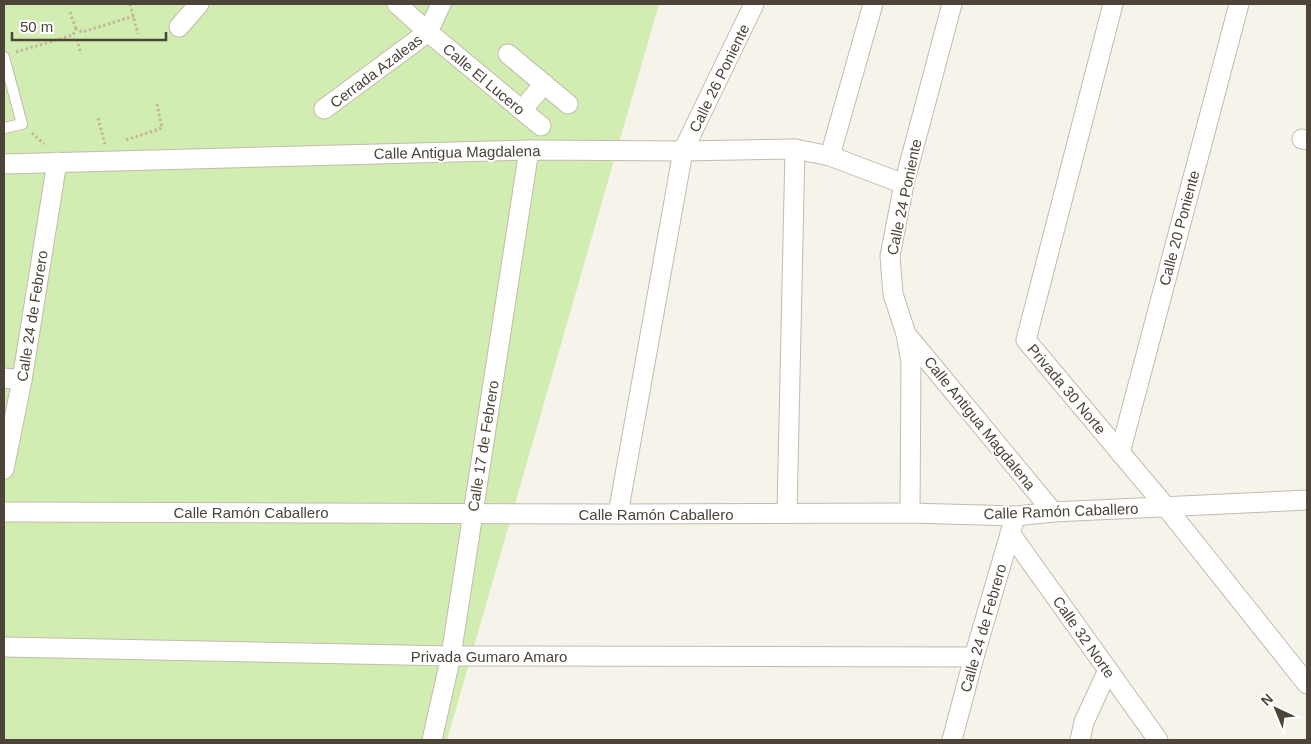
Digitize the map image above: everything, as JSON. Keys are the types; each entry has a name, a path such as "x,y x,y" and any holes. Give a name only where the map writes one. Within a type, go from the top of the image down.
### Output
{"street":[{"path":"179,27 199,4"},
{"name":"Calle El Lucero","path":"397,4 540,126"},
{"path":"428,32 442,4"},
{"name":"Calle 26 Poniente","path":"618,514 683,151 754,4"},
{"path":"830,156 873,4"},
{"name":"Calle 24 Poniente","path":"910,512 910,362 906,334 893,294 890,256 904,184 952,4"},
{"name":"Privada 30 Norte","path":"1113,4 1026,340 1166,507 1307,684"},
{"name":"Calle 20 Poniente","path":"1120,453 1239,4"},
{"name":"Cerrada Azaleas","path":"324,109 428,32"},
{"path":"508,54 568,104"},
{"path":"522,110 544,84"},
{"path":"787,513 795,149"},
{"name":"Calle Antigua Magdalena","path":"4,164 529,150 683,151 795,149 830,156 904,184"},
{"name":"Calle 17 de Febrero","path":"432,740 451,656 529,150"},
{"name":"Calle 24 de Febrero","path":"4,469 13,379 57,162"},
{"name":"Calle Antigua Magdalena","path":"906,334 1053,512"},
{"name":"Calle Ramón Caballero","path":"4,512 618,514 910,512 1013,524 1053,512 1307,500"},
{"name":"Calle 24 de Febrero","path":"952,740 1013,524"},
{"name":"Calle 32 Norte","path":"1013,524 1108,670 1158,740"},
{"name":"Privada Gumaro Amaro","path":"4,647 451,656 974,657"},
{"path":"1080,740 1084,722 1108,670"}],"lane":[{"path":"4,128 22,124 8,55"}],"path":[{"path":"130,4 138,34"},
{"path":"70,12 76,29 82,32"},
{"path":"77,38 82,32 134,16"},
{"path":"8,55 73,35 76,29"},
{"path":"73,35 77,38 82,54"},
{"path":"124,140 162,128 156,104"},
{"path":"98,118 105,146"},
{"path":"22,124 46,146"}],"green space":[{"path":"4,4 659,4 447,740 4,740"}]}
